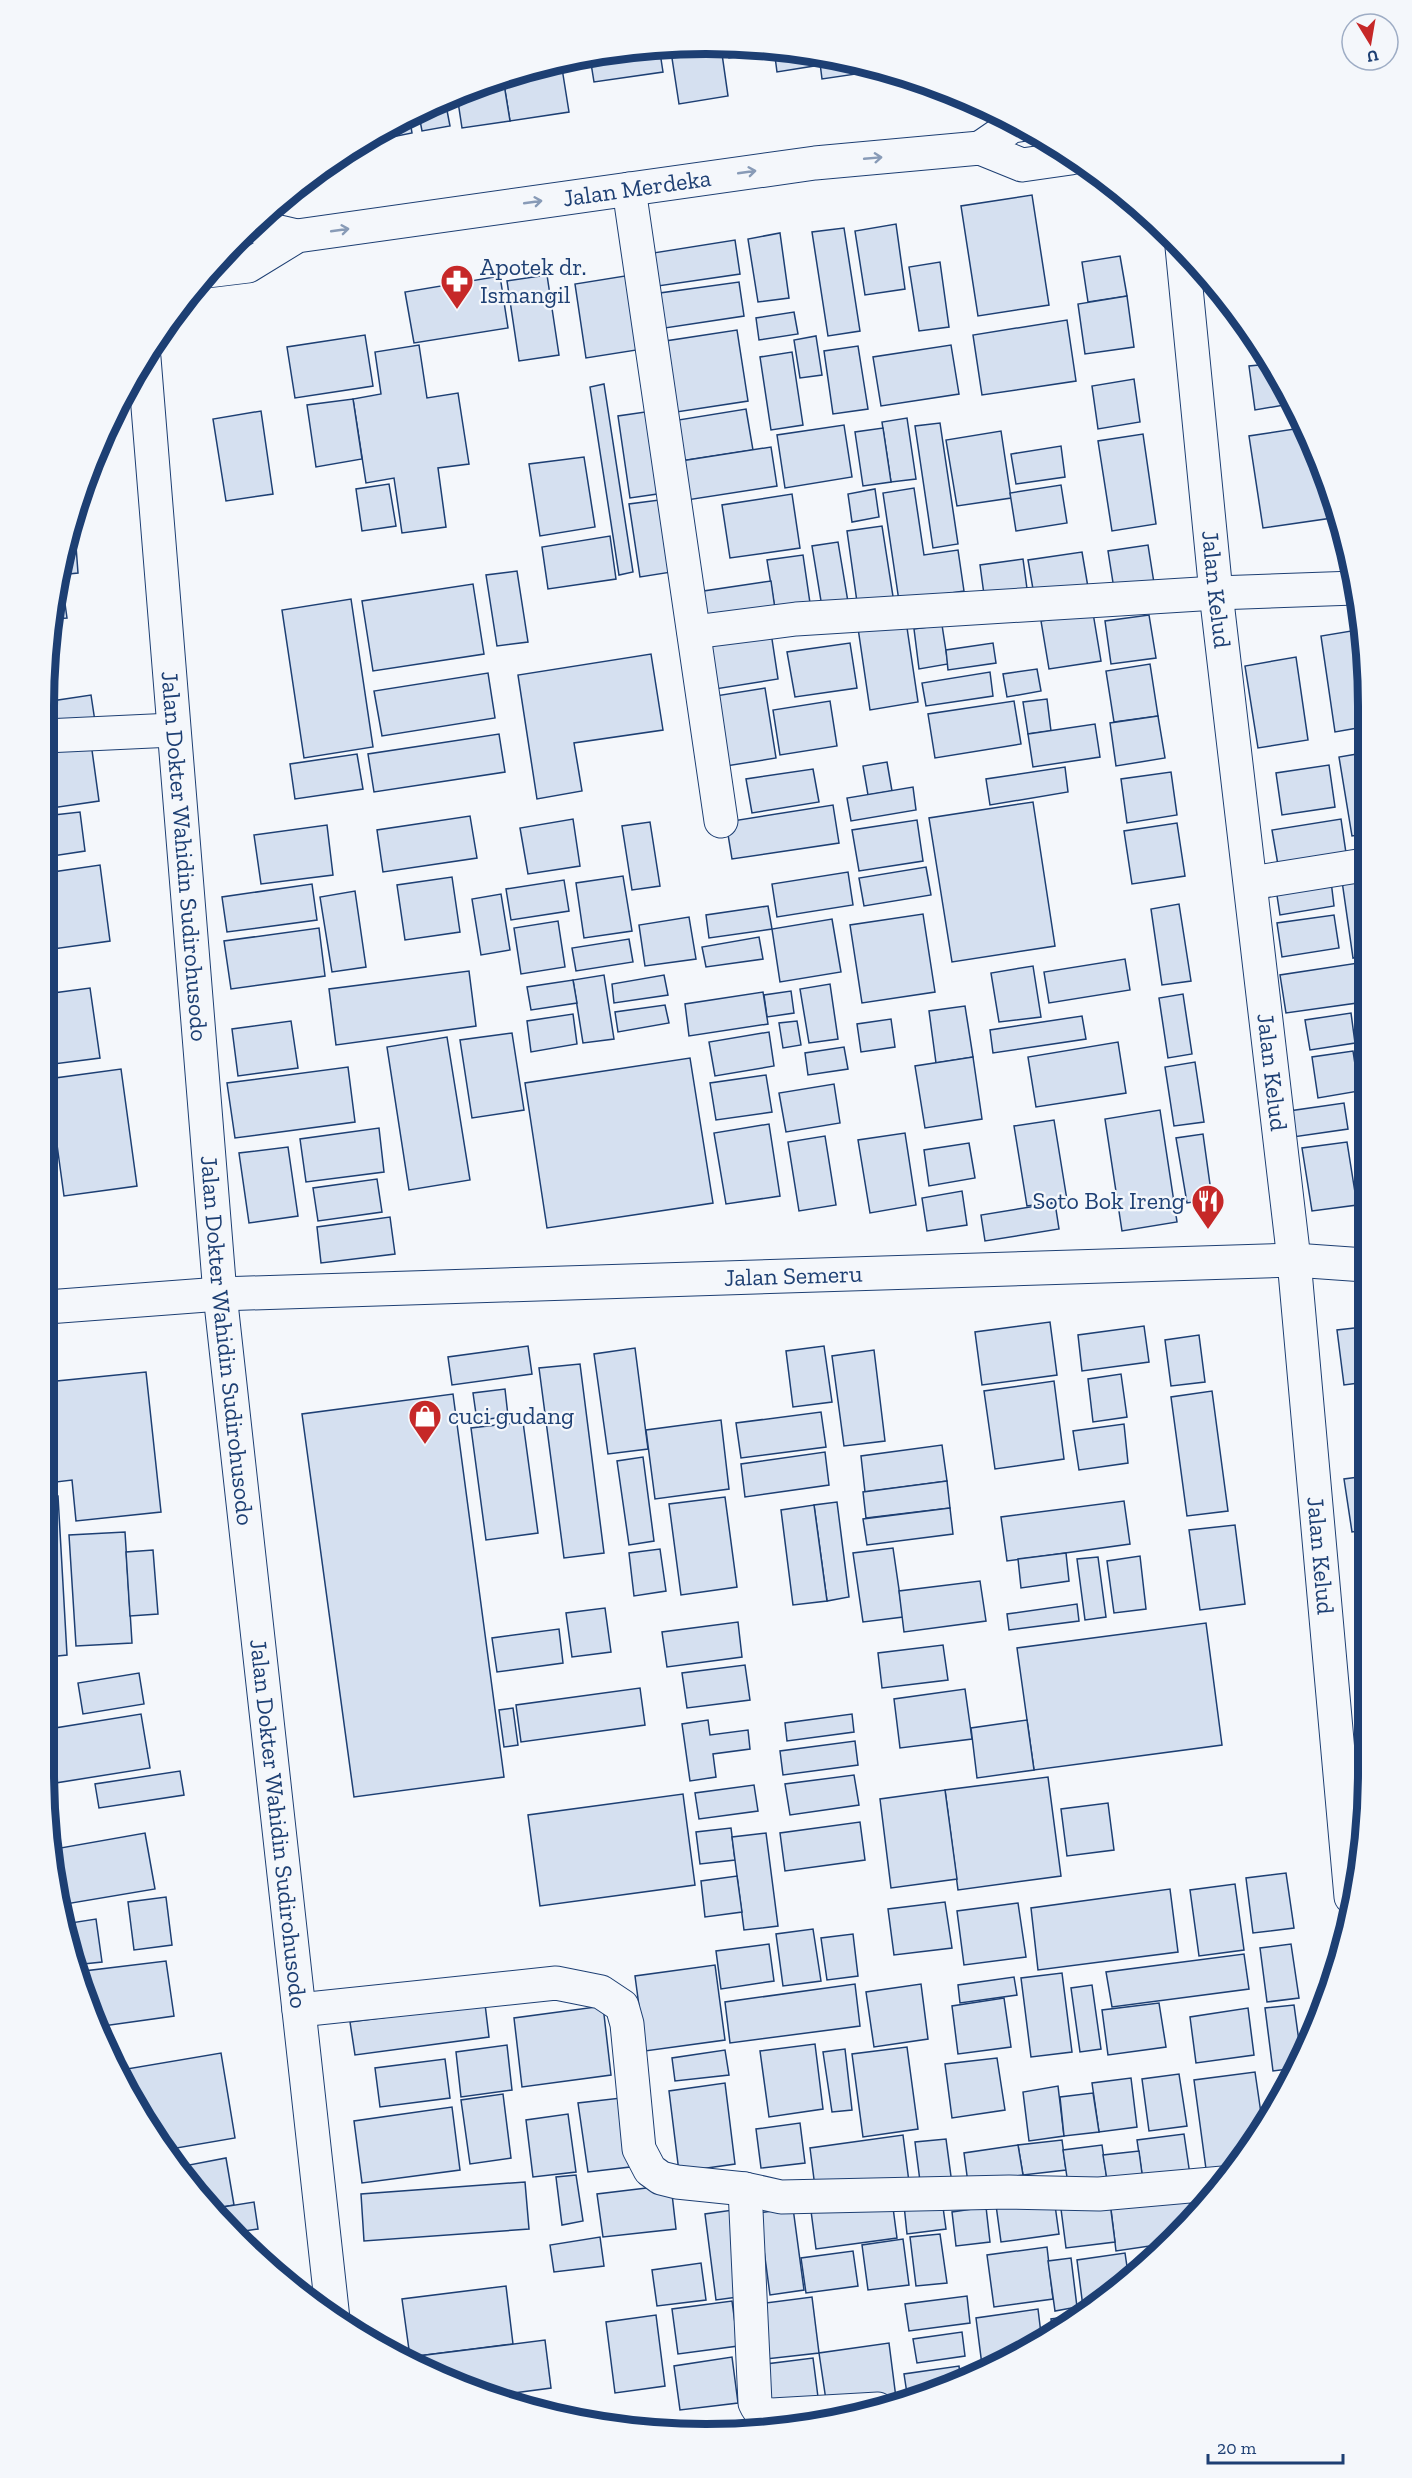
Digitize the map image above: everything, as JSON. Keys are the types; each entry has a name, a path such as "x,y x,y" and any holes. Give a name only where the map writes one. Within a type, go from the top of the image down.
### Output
{"main road":[{"name":"Jalan Merdeka","path":"980,148 1008,129"},
{"name":"Jalan Merdeka","path":"263,228 297,236 815,163 980,148 1022,165 1061,159"},
{"path":"629,189 721,821"},
{"name":"Jalan Merdeka","path":"222,269 248,266 297,236"},
{"name":"Jalan Kelud","path":"1184,263 1216,593 1294,1260 1349,1875"},
{"name":"Jalan Dokter Wahidin Sudirohusodo","path":"145,373 220,1294 331,2305"},
{"path":"694,632 796,619 1216,593 1347,588"},
{"path":"54,736 173,730"},
{"path":"1251,883 1358,867"},
{"name":"Jalan Semeru","path":"54,1306 220,1294 1294,1260 1358,1265"},
{"path":"299,2010 556,1983 601,1992 622,2006 627,2024 639,2149 651,2170 661,2178 677,2182 745,2188 781,2197 1009,2192 1099,2194 1211,2184"},
{"path":"745,2188 755,2403 762,2413 772,2415 828,2412"}],"building":[{"path":"722,54 728,96 679,104 671,55"},
{"path":"660,55 663,72 594,82 591,65"},
{"path":"728,55 748,55 729,58"},
{"path":"775,58 820,65 820,65 777,72"},
{"path":"820,65 862,73 822,79"},
{"path":"562,71 569,112 510,121 504,86"},
{"path":"504,86 510,121 462,128 458,103"},
{"path":"447,108 450,126 422,131 420,120"},
{"path":"411,125 412,133 385,138"},
{"path":"1032,195 1049,305 978,316 961,206"},
{"path":"896,224 905,289 865,295 855,231"},
{"path":"844,228 860,331 828,336 812,232"},
{"path":"780,233 789,298 758,302 748,239"},
{"path":"735,240 740,274 658,286 653,253"},
{"path":"1120,256 1127,296 1088,302 1082,262"},
{"path":"940,262 949,327 919,331 909,267"},
{"path":"547,275 559,355 519,361 507,281"},
{"path":"631,275 643,349 586,358 575,284"},
{"name":"Apotek dr. Ismangil","path":"500,276 508,328 414,343 405,292"},
{"path":"739,282 744,316 665,328 660,293"},
{"path":"1127,296 1134,347 1085,354 1078,304"},
{"path":"794,312 798,334 759,340 756,318"},
{"path":"1067,320 1076,381 982,395 973,335"},
{"path":"737,330 748,401 670,413 659,342"},
{"path":"365,335 373,386 295,398 287,347"},
{"path":"816,336 822,375 800,378 794,340"},
{"path":"419,345 427,398 458,393 469,464 438,468 446,527 402,533 394,478 366,483 353,399 381,394 375,352"},
{"path":"951,345 959,394 881,406 873,357"},
{"path":"858,346 868,409 833,414 824,351"},
{"path":"792,352 803,425 771,430 760,357"},
{"path":"1261,365 1284,405 1255,410 1249,366"},
{"path":"1134,379 1140,422 1098,429 1092,386"},
{"path":"604,384 633,572 619,575 590,387"},
{"path":"353,399 362,459 316,467 307,405"},
{"path":"746,409 753,450 681,461 666,422"},
{"path":"261,411 273,494 226,501 213,419"},
{"path":"652,411 664,493 630,498 618,416"},
{"path":"907,418 916,479 891,482 882,422"},
{"path":"940,423 958,544 933,548 915,426"},
{"path":"844,425 852,477 785,488 777,435"},
{"path":"883,428 891,482 863,486 855,432"},
{"path":"1296,429 1330,518 1263,528 1249,436"},
{"path":"1001,431 1011,498 957,506 946,440"},
{"path":"1143,434 1156,524 1112,531 1098,441"},
{"path":"1061,446 1065,477 1016,484 1011,454"},
{"path":"771,447 777,486 687,500 681,461"},
{"path":"584,457 595,527 540,536 529,464"},
{"path":"389,484 396,526 362,531 356,489"},
{"path":"1061,485 1067,523 1016,531 1010,493"},
{"path":"914,488 924,555 958,550 964,591 899,601 883,493"},
{"path":"875,489 879,517 852,522 848,494"},
{"path":"792,494 800,548 730,558 722,505"},
{"path":"667,499 678,571 640,577 629,504"},
{"path":"882,526 894,603 858,609 847,531"},
{"path":"610,536 616,579 548,589 542,547"},
{"path":"838,542 848,602 822,607 812,546"},
{"path":"1148,545 1154,583 1114,589 1108,551"},
{"path":"74,546 76,546 78,573 68,574"},
{"path":"1082,552 1089,593 1035,601 1028,560"},
{"path":"803,555 811,610 776,616 767,560"},
{"path":"1023,559 1028,596 985,602 980,565"},
{"path":"517,571 528,642 497,646 486,575"},
{"path":"771,581 776,616 703,627 697,592"},
{"path":"473,584 484,654 373,671 362,601"},
{"path":"64,597 67,618 60,618"},
{"path":"351,599 373,747 304,758 282,610"},
{"path":"1093,613 1101,661 1049,669 1041,621"},
{"path":"1149,615 1156,658 1111,664 1105,621"},
{"path":"906,621 918,702 870,710 858,628"},
{"path":"942,625 948,664 919,669 914,629"},
{"path":"770,626 778,679 709,690 700,636"},
{"path":"1353,631 1357,663 1358,728 1335,732 1321,636"},
{"path":"850,643 857,688 795,697 787,652"},
{"path":"993,643 996,663 948,670 946,650"},
{"path":"651,654 663,730 574,743 582,791 537,799 518,675"},
{"path":"1296,657 1308,740 1258,748 1245,666"},
{"path":"1150,664 1158,716 1114,722 1106,671"},
{"path":"1037,669 1041,691 1007,697 1003,674"},
{"path":"990,672 993,696 926,706 922,683"},
{"path":"488,673 495,718 382,736 374,691"},
{"path":"765,688 776,758 720,767 709,697"},
{"path":"91,695 96,728 54,735 54,701"},
{"path":"1047,699 1051,731 1028,734 1023,702"},
{"path":"830,701 837,746 780,755 773,710"},
{"path":"1014,701 1021,744 935,758 928,714"},
{"path":"1158,716 1165,758 1116,766 1110,723"},
{"path":"1095,724 1100,757 1033,767 1028,734"},
{"path":"499,734 505,772 374,792 368,754"},
{"path":"91,743 99,801 54,808 54,748"},
{"path":"357,754 363,789 295,799 290,764"},
{"path":"1358,754 1358,835 1352,836 1339,757"},
{"path":"887,762 892,791 868,795 863,766"},
{"path":"1329,765 1335,807 1282,815 1276,773"},
{"path":"1065,767 1068,792 990,805 986,779"},
{"path":"813,769 819,802 752,813 746,779"},
{"path":"1171,772 1177,815 1127,823 1121,779"},
{"path":"913,787 916,810 851,821 847,798"},
{"path":"1033,802 1055,946 952,962 929,818"},
{"path":"833,805 839,843 732,859 726,822"},
{"path":"80,812 85,851 54,856 54,815"},
{"path":"470,816 477,858 383,872 377,830"},
{"path":"573,819 580,866 528,874 520,828"},
{"path":"1341,819 1347,860 1279,871 1272,830"},
{"path":"917,820 923,861 859,871 852,830"},
{"path":"650,822 660,886 632,890 622,826"},
{"path":"1177,823 1185,876 1132,884 1124,831"},
{"path":"327,825 333,875 261,884 254,835"},
{"path":"100,865 110,941 54,949 54,872"},
{"path":"926,867 931,895 864,906 859,878"},
{"path":"848,872 853,905 777,917 772,884"},
{"path":"623,876 632,931 584,938 576,883"},
{"path":"452,877 460,932 405,940 397,885"},
{"path":"1358,879 1358,957 1353,958 1342,881"},
{"path":"564,880 569,911 511,920 506,889"},
{"path":"1331,881 1334,906 1280,915 1276,889"},
{"path":"312,884 317,920 227,932 222,897"},
{"path":"355,891 366,967 332,972 320,897"},
{"path":"501,894 510,950 481,955 472,899"},
{"path":"1179,904 1191,981 1162,985 1151,909"},
{"path":"768,906 772,929 709,938 706,915"},
{"path":"923,914 935,992 862,1003 850,925"},
{"path":"1334,915 1339,948 1282,957 1277,923"},
{"path":"689,917 696,959 645,966 639,925"},
{"path":"832,919 841,972 780,982 772,929"},
{"path":"558,921 565,967 521,974 514,928"},
{"path":"319,928 325,976 231,989 224,941"},
{"path":"759,937 763,959 706,967 702,947"},
{"path":"629,939 633,962 576,971 572,948"},
{"path":"1125,959 1130,990 1049,1003 1044,972"},
{"path":"1358,963 1358,1003 1286,1013 1280,975"},
{"path":"1033,966 1041,1017 999,1022 991,973"},
{"path":"469,971 476,1026 336,1045 329,989"},
{"path":"604,975 614,1039 583,1043 573,980"},
{"path":"664,975 668,995 614,1003 612,984"},
{"path":"573,980 577,1003 531,1010 527,987"},
{"path":"830,984 838,1039 809,1043 800,989"},
{"path":"90,988 100,1058 54,1064 54,993"},
{"path":"791,991 794,1013 767,1017 764,995"},
{"path":"763,992 768,1024 689,1036 685,1004"},
{"path":"1183,994 1192,1054 1168,1058 1159,998"},
{"path":"665,1005 669,1023 618,1032 615,1012"},
{"path":"965,1006 973,1057 936,1063 929,1011"},
{"path":"1351,1013 1355,1043 1310,1050 1305,1020"},
{"path":"573,1014 577,1044 531,1052 527,1021"},
{"path":"1082,1016 1086,1039 993,1053 990,1030"},
{"path":"891,1019 895,1047 861,1052 857,1024"},
{"path":"291,1021 298,1068 238,1076 232,1029"},
{"path":"797,1021 801,1045 783,1048 779,1023"},
{"path":"769,1032 774,1066 715,1076 709,1042"},
{"path":"512,1033 524,1110 472,1118 460,1040"},
{"path":"447,1037 470,1180 409,1190 387,1047"},
{"path":"1118,1042 1126,1093 1036,1107 1028,1057"},
{"path":"844,1047 848,1069 808,1075 805,1053"},
{"path":"1353,1051 1358,1091 1318,1098 1312,1057"},
{"path":"973,1057 982,1119 925,1128 915,1066"},
{"path":"690,1058 713,1203 547,1228 525,1083"},
{"path":"1195,1062 1204,1122 1174,1126 1165,1067"},
{"path":"348,1067 355,1122 235,1138 227,1083"},
{"path":"121,1069 137,1186 64,1196 54,1123 54,1078"},
{"path":"766,1075 772,1112 716,1120 710,1083"},
{"path":"834,1084 840,1123 786,1132 779,1093"},
{"path":"1344,1103 1348,1129 1293,1137 1289,1111"},
{"path":"1160,1110 1177,1222 1122,1231 1105,1119"},
{"path":"1054,1120 1067,1200 1027,1206 1014,1126"},
{"path":"769,1124 780,1196 726,1204 714,1133"},
{"path":"379,1128 384,1172 306,1182 300,1139"},
{"path":"905,1133 916,1205 870,1213 858,1140"},
{"path":"1203,1134 1212,1199 1187,1203 1176,1138"},
{"path":"825,1136 836,1205 799,1211 788,1142"},
{"path":"1347,1142 1357,1205 1312,1211 1302,1148"},
{"path":"969,1143 975,1178 929,1186 924,1150"},
{"path":"288,1147 298,1216 249,1223 239,1153"},
{"path":"377,1179 382,1212 318,1221 313,1188"},
{"path":"962,1191 967,1225 927,1231 922,1198"},
{"path":"1055,1203 1059,1229 985,1241 981,1215"},
{"path":"390,1217 395,1254 321,1263 317,1227"},
{"path":"1050,1322 1057,1375 982,1385 975,1332"},
{"path":"1144,1326 1149,1362 1082,1371 1078,1335"},
{"path":"1358,1328 1358,1383 1344,1385 1337,1330"},
{"path":"1199,1335 1205,1382 1171,1386 1165,1340"},
{"path":"528,1346 532,1374 452,1385 448,1357"},
{"path":"824,1346 832,1402 793,1407 786,1351"},
{"path":"635,1348 648,1449 608,1454 594,1354"},
{"path":"874,1350 885,1441 844,1446 832,1356"},
{"path":"580,1364 604,1553 564,1558 539,1368"},
{"path":"146,1372 161,1512 76,1521 72,1480 54,1482 54,1381"},
{"path":"1121,1374 1127,1417 1093,1422 1088,1379"},
{"path":"1054,1381 1064,1459 995,1469 984,1391"},
{"path":"505,1389 508,1416 477,1421 473,1393"},
{"path":"1212,1391 1228,1511 1187,1516 1171,1397"},
{"path":"453,1394 504,1777 354,1797 302,1414"},
{"path":"821,1412 826,1447 741,1458 736,1423"},
{"path":"721,1420 729,1489 655,1499 646,1430"},
{"path":"523,1422 538,1533 486,1540 471,1428"},
{"path":"1124,1424 1128,1463 1079,1470 1073,1431"},
{"path":"942,1445 947,1481 865,1492 861,1456"},
{"path":"825,1452 829,1485 745,1497 741,1464"},
{"path":"643,1457 654,1541 629,1545 617,1461"},
{"path":"1358,1477 1358,1531 1352,1532 1344,1479"},
{"path":"947,1481 950,1508 866,1518 863,1492"},
{"path":"54,1496 58,1496 67,1655 54,1656"},
{"path":"725,1497 737,1587 681,1595 669,1504"},
{"path":"1124,1501 1130,1544 1007,1561 1001,1517"},
{"path":"837,1502 849,1597 827,1601 814,1505"},
{"path":"814,1505 827,1601 793,1605 781,1510"},
{"path":"950,1508 953,1534 867,1545 863,1519"},
{"path":"1235,1525 1245,1604 1200,1610 1189,1530"},
{"path":"125,1532 132,1643 76,1646 69,1535"},
{"path":"893,1548 903,1617 863,1622 853,1553"},
{"path":"660,1549 666,1591 634,1596 629,1553"},
{"path":"153,1550 158,1614 130,1616 126,1552"},
{"path":"1066,1553 1069,1581 1021,1588 1018,1559"},
{"path":"1140,1556 1146,1609 1114,1613 1107,1561"},
{"path":"1098,1557 1106,1617 1085,1620 1077,1559"},
{"path":"980,1581 986,1621 904,1632 899,1591"},
{"path":"1077,1604 1079,1621 1009,1630 1007,1614"},
{"path":"605,1608 611,1652 572,1657 566,1613"},
{"path":"738,1622 742,1657 667,1667 662,1632"},
{"path":"1206,1623 1222,1745 1034,1770 1017,1648"},
{"path":"559,1629 563,1663 497,1672 492,1638"},
{"path":"943,1645 948,1680 882,1688 878,1653"},
{"path":"745,1665 750,1700 687,1708 682,1673"},
{"path":"139,1673 144,1704 83,1714 78,1683"},
{"path":"640,1688 645,1725 521,1742 516,1705"},
{"path":"965,1689 972,1739 900,1748 894,1699"},
{"path":"513,1708 518,1745 504,1747 499,1710"},
{"path":"141,1714 150,1768 54,1783 54,1728"},
{"path":"852,1714 854,1732 787,1741 785,1723"},
{"path":"708,1720 710,1735 748,1730 750,1749 713,1754 716,1777 690,1781 682,1724"},
{"path":"1027,1720 1034,1770 977,1778 971,1728"},
{"path":"855,1741 858,1765 783,1775 780,1751"},
{"path":"180,1771 184,1795 99,1808 95,1784"},
{"path":"854,1775 859,1805 790,1815 785,1784"},
{"path":"1048,1777 1061,1876 958,1890 945,1790"},
{"path":"754,1785 758,1811 699,1819 695,1793"},
{"path":"945,1790 957,1879 891,1888 880,1799"},
{"path":"683,1794 695,1885 540,1906 528,1815"},
{"path":"1108,1803 1114,1850 1067,1856 1061,1809"},
{"path":"860,1822 865,1860 785,1871 780,1833"},
{"path":"731,1828 735,1860 700,1864 696,1832"},
{"path":"145,1833 155,1889 68,1904 59,1848"},
{"path":"766,1833 778,1926 744,1930 732,1837"},
{"path":"1286,1873 1294,1928 1253,1933 1246,1878"},
{"path":"737,1876 742,1912 705,1917 701,1881"},
{"path":"1235,1884 1244,1950 1199,1956 1190,1890"},
{"path":"1170,1889 1178,1952 1038,1970 1031,1908"},
{"path":"166,1897 172,1945 134,1950 128,1902"},
{"path":"945,1902 952,1948 894,1955 888,1909"},
{"path":"1018,1903 1026,1957 964,1965 957,1911"},
{"path":"96,1919 102,1962 83,1964 72,1923"},
{"path":"813,1929 821,1981 783,1986 776,1934"},
{"path":"853,1934 858,1976 827,1980 821,1938"},
{"path":"769,1944 774,1981 721,1989 716,1951"},
{"path":"1291,1944 1299,1998 1267,2002 1260,1948"},
{"path":"1244,1954 1249,1989 1112,2007 1106,1972"},
{"path":"166,1961 174,2016 106,2026 85,1971"},
{"path":"715,1965 725,2040 645,2051 635,1976"},
{"path":"1062,1973 1072,2052 1031,2057 1021,1978"},
{"path":"1014,1977 1017,1995 960,2003 958,1985"},
{"path":"855,1984 860,2026 730,2043 725,2002"},
{"path":"921,1984 928,2039 874,2047 866,1992"},
{"path":"1092,1985 1101,2049 1080,2052 1071,1988"},
{"path":"1004,1998 1011,2047 958,2054 952,2006"},
{"path":"1159,2003 1166,2047 1108,2055 1102,2010"},
{"path":"485,2004 489,2037 355,2055 350,2022"},
{"path":"1294,2005 1299,2042 1286,2069 1273,2071 1265,2008"},
{"path":"603,2006 611,2075 522,2087 514,2018"},
{"path":"1248,2008 1254,2055 1196,2063 1190,2017"},
{"path":"815,2044 823,2109 769,2117 760,2051"},
{"path":"507,2045 512,2090 461,2097 456,2052"},
{"path":"907,2047 918,2129 863,2137 852,2054"},
{"path":"845,2049 852,2110 832,2112 823,2052"},
{"path":"725,2050 729,2075 675,2081 672,2058"},
{"path":"221,2053 235,2138 174,2148 141,2098 126,2069"},
{"path":"997,2058 1005,2110 952,2118 945,2064"},
{"path":"445,2059 450,2098 380,2107 375,2068"},
{"path":"1255,2072 1261,2114 1225,2166 1206,2169 1194,2080"},
{"path":"1179,2074 1187,2126 1149,2131 1142,2079"},
{"path":"1131,2078 1137,2127 1099,2132 1092,2083"},
{"path":"725,2083 735,2164 679,2172 669,2091"},
{"path":"1058,2086 1064,2136 1029,2141 1023,2092"},
{"path":"1093,2093 1099,2132 1064,2136 1060,2097"},
{"path":"503,2094 511,2158 470,2164 461,2100"},
{"path":"621,2098 630,2167 588,2172 578,2103"},
{"path":"452,2107 460,2170 362,2183 354,2121"},
{"path":"568,2114 576,2172 533,2177 526,2120"},
{"path":"800,2123 805,2163 761,2168 756,2129"},
{"path":"1184,2134 1190,2175 1143,2181 1137,2140"},
{"path":"903,2135 909,2182 816,2195 810,2148"},
{"path":"946,2139 952,2184 921,2189 915,2142"},
{"path":"1062,2140 1066,2170 1023,2175 1018,2145"},
{"path":"1018,2145 1023,2175 968,2183 964,2153"},
{"path":"1102,2145 1108,2186 1069,2191 1063,2150"},
{"path":"1139,2151 1143,2181 1108,2186 1103,2155"},
{"path":"226,2158 234,2205 221,2207 190,2170 189,2165"},
{"path":"576,2175 583,2221 562,2225 556,2177"},
{"path":"525,2182 529,2229 364,2241 361,2194"},
{"path":"671,2185 676,2229 603,2237 597,2194"},
{"path":"1188,2190 1190,2208 1154,2245 1116,2251 1110,2201"},
{"path":"1054,2198 1059,2234 1001,2242 996,2205"},
{"path":"892,2200 897,2238 816,2249 811,2211"},
{"path":"942,2200 946,2229 907,2234 904,2205"},
{"path":"254,2202 258,2229 243,2231 221,2207"},
{"path":"1110,2203 1115,2242 1066,2248 1061,2209"},
{"path":"986,2207 990,2242 956,2246 952,2212"},
{"path":"793,2208 804,2290 770,2295 759,2213"},
{"path":"733,2210 745,2296 716,2300 705,2214"},
{"path":"940,2234 947,2283 916,2286 910,2237"},
{"path":"600,2237 604,2266 554,2272 550,2245"},
{"path":"903,2239 909,2285 868,2290 862,2245"},
{"path":"1047,2247 1053,2299 994,2307 987,2255"},
{"path":"853,2251 858,2286 806,2293 801,2258"},
{"path":"1125,2253 1127,2269 1083,2304 1077,2260"},
{"path":"1071,2258 1077,2307 1055,2311 1048,2261"},
{"path":"701,2263 706,2300 657,2306 652,2270"},
{"path":"506,2286 513,2344 416,2356 409,2352 402,2299"},
{"path":"967,2296 970,2323 909,2331 905,2304"},
{"path":"812,2297 819,2353 766,2359 759,2304"},
{"path":"732,2301 738,2346 678,2354 672,2309"},
{"path":"1038,2309 1041,2331 982,2363 976,2318"},
{"path":"656,2315 665,2386 615,2393 606,2322"},
{"path":"1063,2317 1052,2324 1051,2319"},
{"path":"962,2332 965,2356 917,2363 913,2339"},
{"path":"545,2340 551,2388 510,2393 456,2374 416,2356"},
{"path":"889,2343 896,2395 882,2400 827,2407 819,2353"},
{"path":"732,2357 738,2403 680,2410 674,2366"},
{"path":"813,2358 818,2397 771,2403 766,2364"},
{"path":"959,2366 960,2372 907,2392 904,2374"},
{"path":"736,2421 736,2423 713,2424"}],"place":[{"name":"Apotek dr. Ismangil","path":"457,310"},
{"name":"Soto Bok Ireng","path":"1208,1230"},
{"name":"cuci gudang","path":"425,1445"}]}
